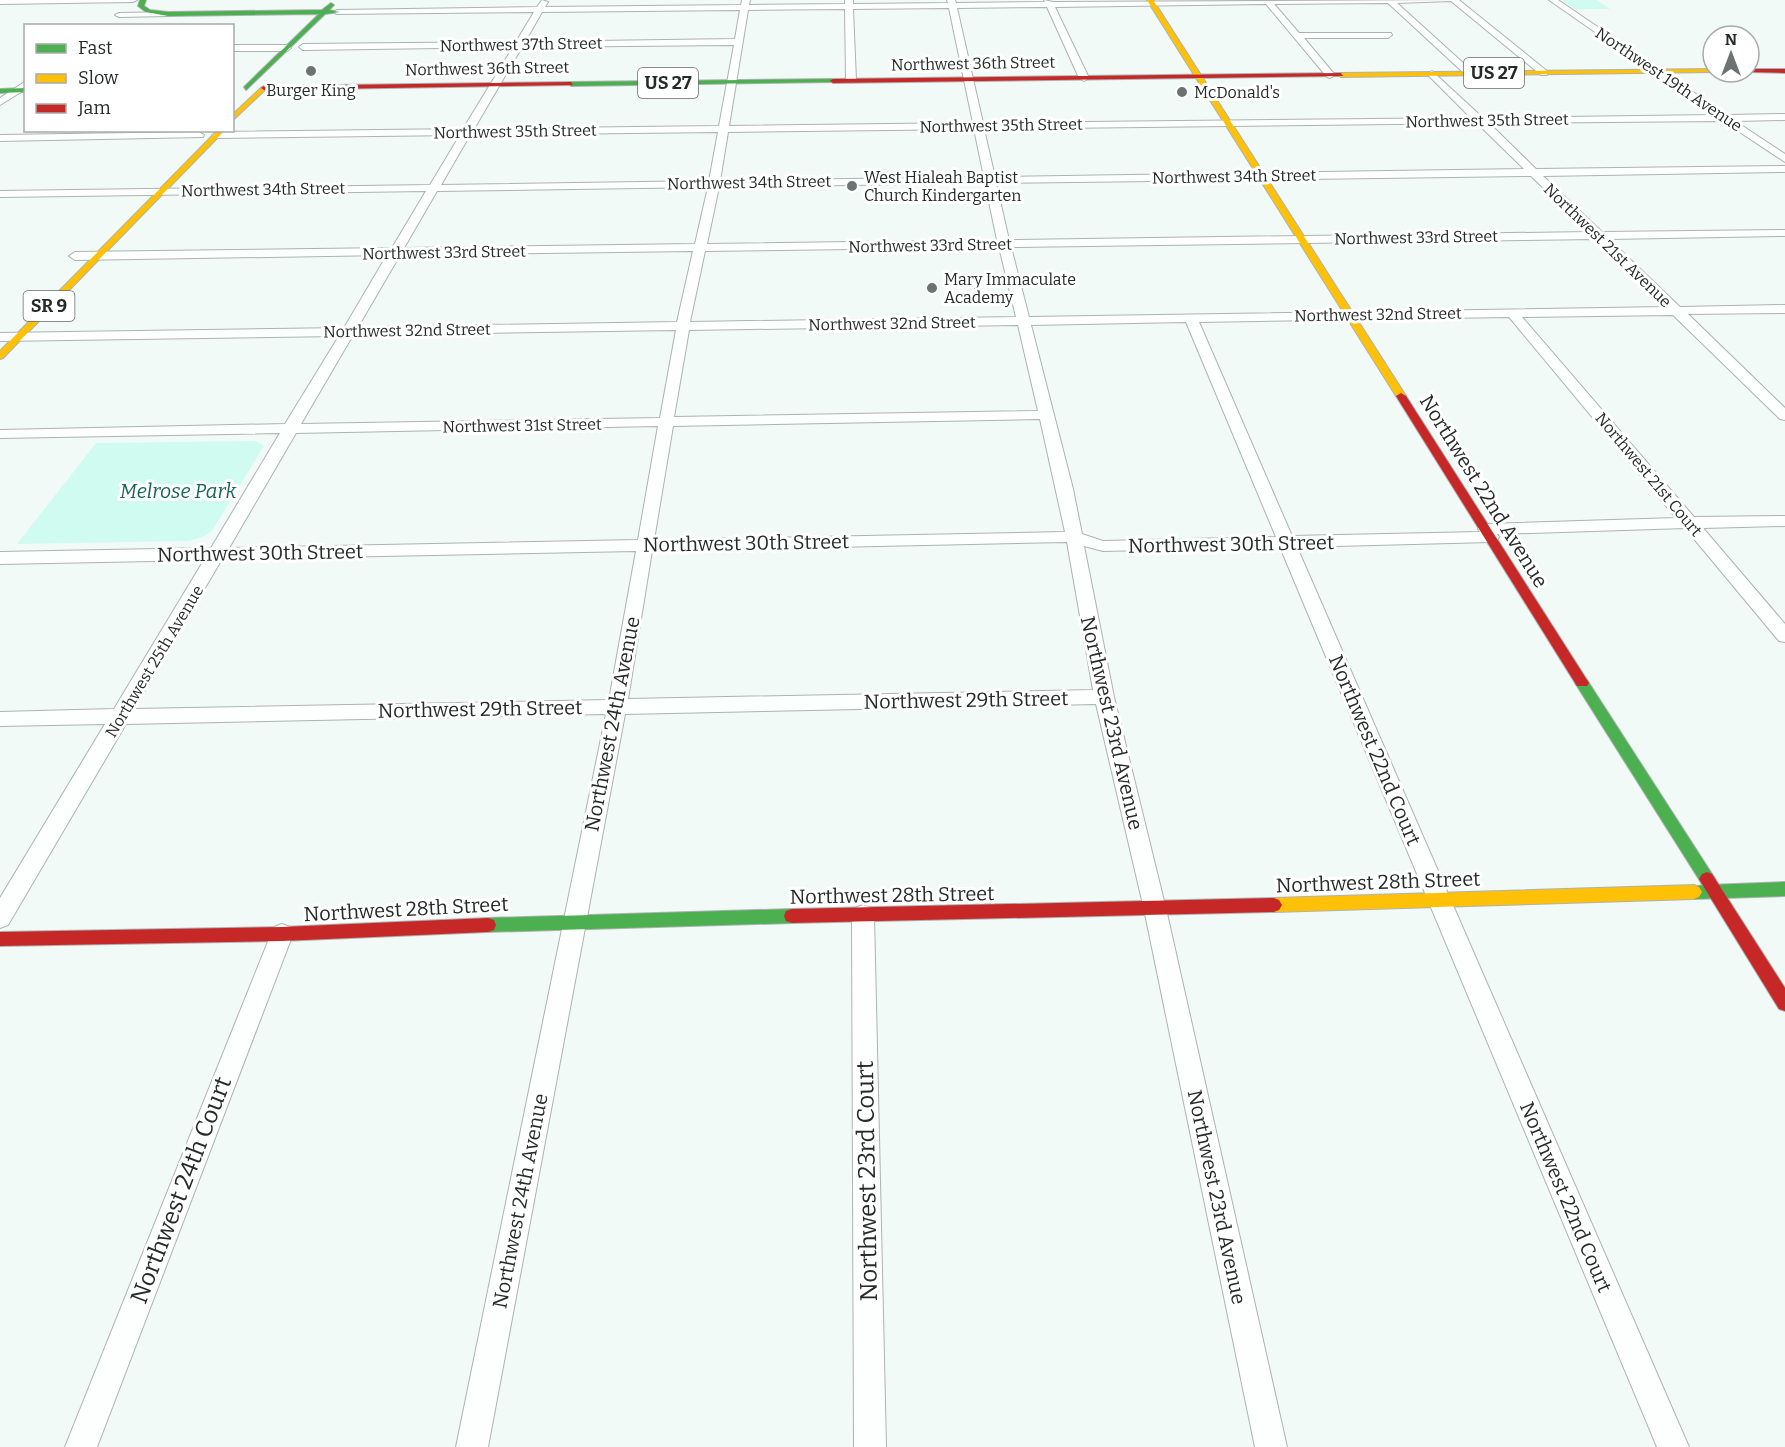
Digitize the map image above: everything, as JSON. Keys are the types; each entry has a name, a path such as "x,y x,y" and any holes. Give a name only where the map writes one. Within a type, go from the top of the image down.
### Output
{"main road":[{"path":"143,0 141,6 145,10 168,14 253,13 332,6 349,0"},
{"name":"Northwest 22nd Avenue","path":"1151,2 1785,1003"},
{"path":"234,118 264,88 296,44 332,6"},
{"path":"239,88 296,44"},
{"name":"Northwest 36th Street","path":"239,88 1701,71"},
{"path":"1761,71 1785,71"},
{"path":"0,91 22,88"},
{"path":"124,208 210,135"},
{"name":"SR 9","path":"0,356 162,191 210,135"},
{"path":"71,260 90,242"},
{"name":"Northwest 28th Street","path":"0,939 282,933 574,921 1155,909 1785,889"}],"street":[{"path":"0,2 133,0"},
{"path":"143,0 116,18 168,14"},
{"path":"1389,0 1469,73"},
{"path":"332,6 1448,0"},
{"path":"1454,0 1544,73"},
{"name":"Northwest 19th Avenue","path":"1552,0 1785,159"},
{"path":"1049,2 1084,78"},
{"path":"1268,2 1330,75"},
{"path":"849,3 851,80"},
{"name":"Northwest 23rd Avenue","path":"951,3 966,79 1022,321 1065,489 1104,698 1155,909 1271,1447"},
{"name":"Northwest 24th Avenue","path":"472,1447 617,706 668,423 683,326 714,183 745,4"},
{"name":"Northwest 25th Avenue","path":"0,918 542,5"},
{"path":"1297,36 1388,35"},
{"name":"Northwest 37th Street","path":"234,48 296,44 519,45 738,42"},
{"name":"Northwest 21st Avenue","path":"1432,74 1677,311 1778,402 1785,416"},
{"path":"0,102 22,88"},
{"name":"Northwest 35th Street","path":"0,138 1785,117"},
{"name":"Northwest 34th Street","path":"0,194 1785,169"},
{"name":"Northwest 33rd Street","path":"71,260 97,256 1785,233"},
{"name":"Northwest 32nd Street","path":"2,331 19,337 1350,314 1785,309"},
{"name":"Northwest 21st Court","path":"1512,313 1785,636"},
{"name":"Northwest 22nd Court","path":"1190,317 1673,1447"},
{"name":"Northwest 31st Street","path":"0,434 1045,415"},
{"name":"Northwest 30th Street","path":"0,558 1073,537 1103,546 1286,543 1690,523 1785,521"},
{"name":"Northwest 29th Street","path":"0,719 1104,698"},
{"name":"Northwest 23rd Court","path":"863,915 870,1447"},
{"name":"Northwest 24th Court","path":"81,1447 282,933"}],"green space":[{"path":"1562,0 1597,0 1610,9 1575,9"},
{"name":"Melrose Park","path":"256,441 264,446 212,531 203,537 189,541 17,544 96,443"}],"traffic: fast":[{"path":"143,0 141,6 148,11 168,14 337,12"},
{"path":"246,88 331,5"},
{"path":"571,84 833,81"},
{"path":"0,91 24,90"},
{"path":"1582,683 1707,879"},
{"path":"1694,892 1785,889"},
{"path":"488,925 792,916"}],"traffic: slow":[{"path":"1150,0 1401,396"},
{"path":"1341,75 1701,71"},
{"path":"234,117 264,88"},
{"path":"0,356 220,132"},
{"path":"1274,905 1694,892"}],"traffic: jam":[{"path":"1761,71 1785,71"},
{"path":"833,81 1341,75"},
{"path":"264,88 571,84"},
{"path":"1401,396 1582,683"},
{"path":"1707,879 1785,1003"},
{"path":"792,916 1274,905"},
{"path":"0,939 282,934 488,925"}],"place":[{"name":"Burger King","path":"311,71"},
{"name":"McDonald's","path":"1182,92"},
{"name":"West Hialeah Baptist Church Kindergarten","path":"852,186"},
{"name":"Mary Immaculate Academy","path":"932,288"}]}
